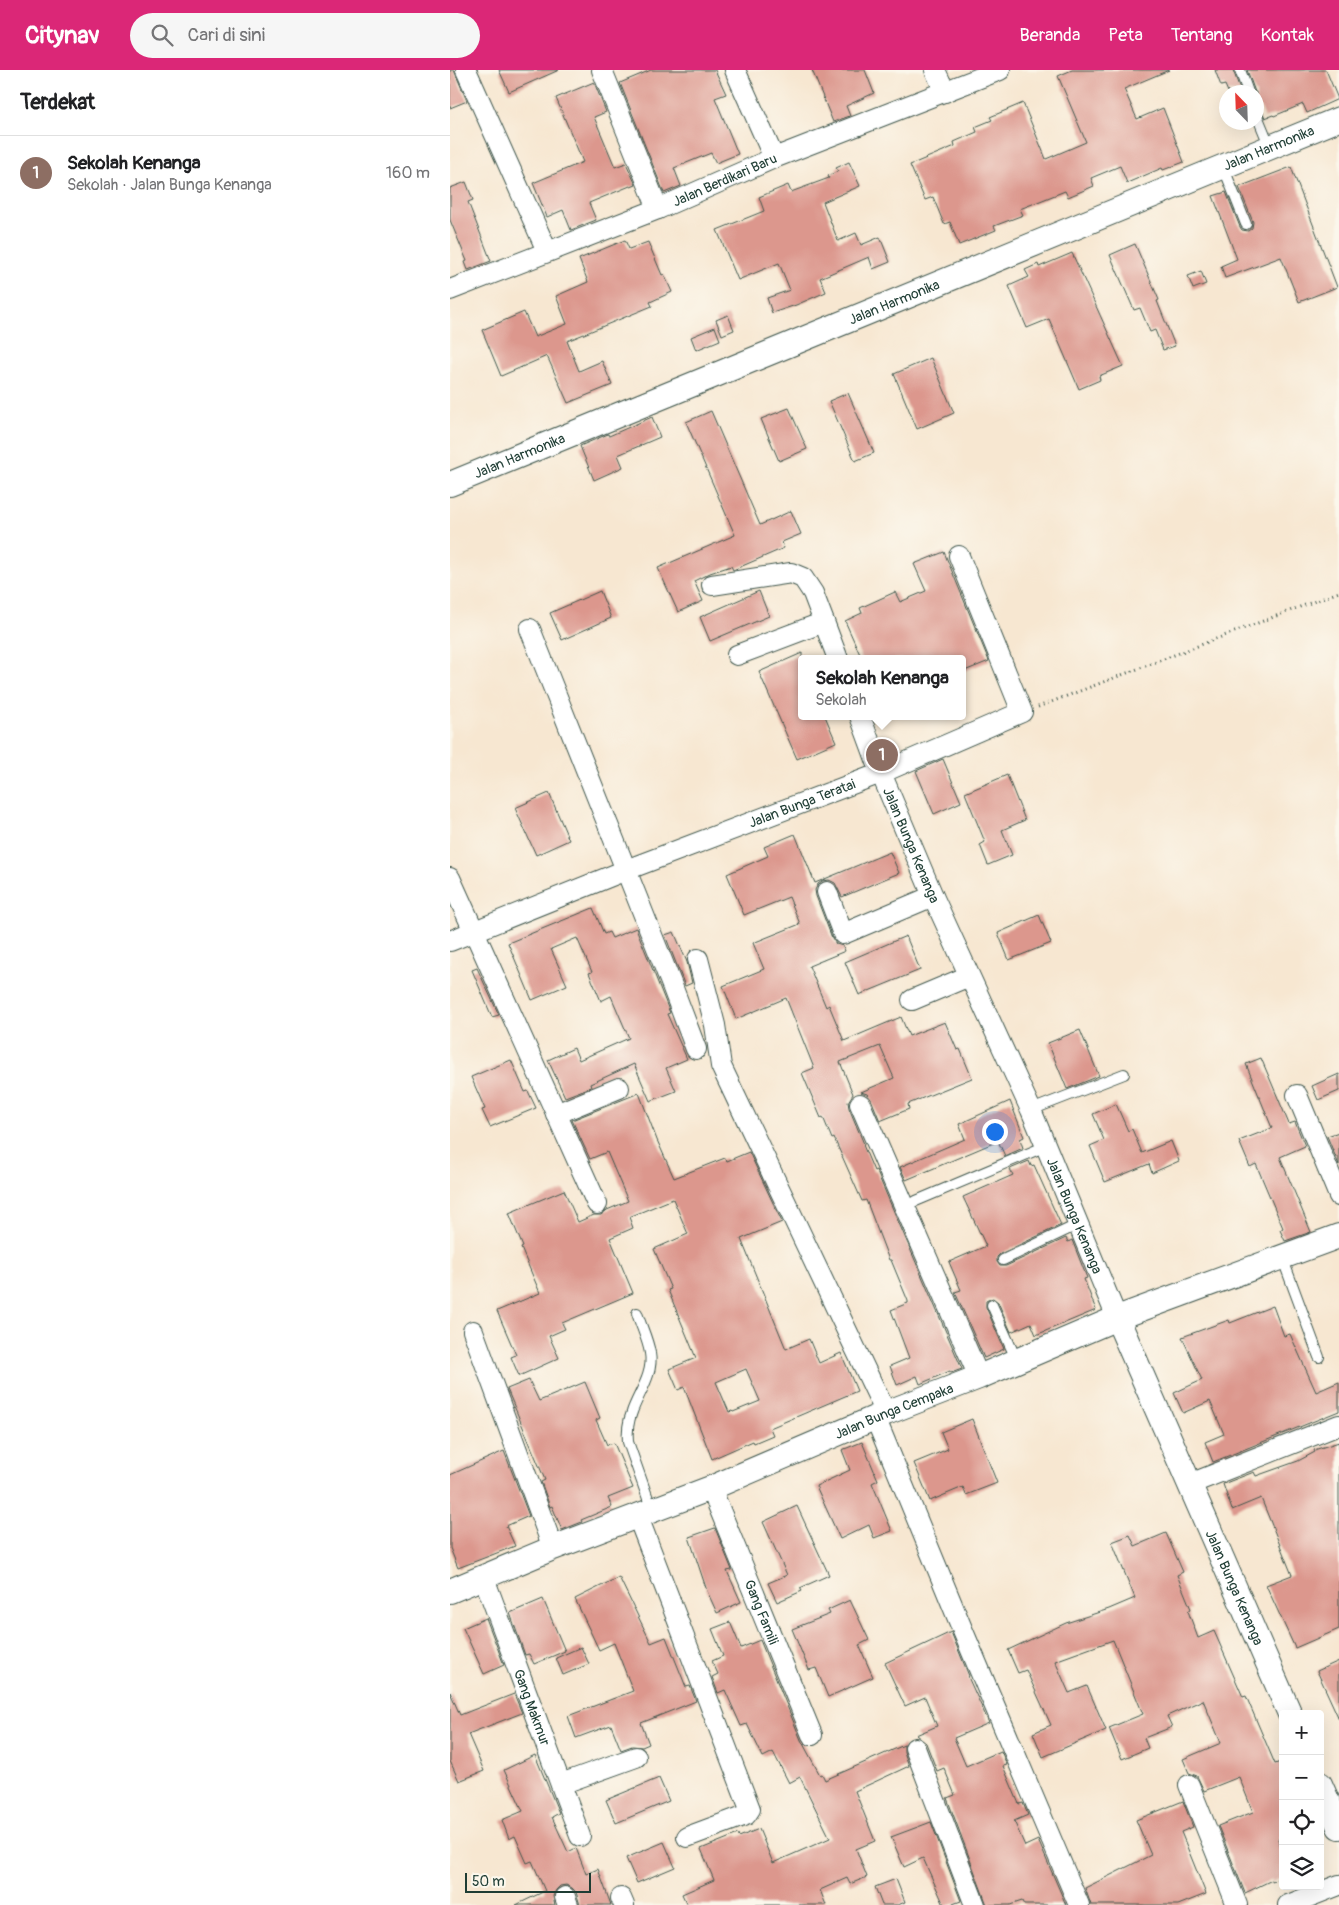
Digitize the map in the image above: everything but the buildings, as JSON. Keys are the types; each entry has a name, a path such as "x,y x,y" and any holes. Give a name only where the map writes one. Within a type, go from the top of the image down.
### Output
{"street":[{"path":"466,70 547,251"},
{"path":"602,70 658,209"},
{"path":"735,70 774,158"},
{"path":"935,70 945,92"},
{"name":"Jalan Berdikari Baru","path":"450,290 658,209 774,158 1000,70"},
{"name":"Jalan Harmonika","path":"450,484 1339,119"},
{"path":"959,556 1022,712"},
{"path":"712,585 791,573 802,578 813,593 836,655"},
{"path":"737,655 824,622"},
{"path":"530,629 696,1049"},
{"name":"Jalan Bunga Teratai","path":"450,941 626,870 881,773 1022,712"},
{"name":"Jalan Bunga Kenanga","path":"861,720 881,773 932,896 1046,1146 1117,1318 1288,1710"},
{"path":"450,878 597,1204"},
{"path":"827,892 843,934 932,896"},
{"path":"698,959 715,1025 721,1066 881,1415 960,1623 1079,1905"},
{"path":"912,1000 969,976"},
{"path":"556,1114 619,1088"},
{"path":"1297,1095 1339,1196"},
{"path":"860,1104 979,1377"},
{"name":"Jalan Bunga Cempaka","path":"450,1592 553,1548 711,1488 881,1415 1017,1362 1117,1318 1339,1236"},
{"path":"473,1331 553,1548"},
{"path":"1190,1484 1339,1425"},
{"name":"Gang Famili","path":"711,1488 812,1735"},
{"path":"645,1514 750,1809 746,1815 687,1837"},
{"name":"Gang Makmur","path":"484,1578 580,1836"},
{"path":"914,1748 975,1905"},
{"path":"561,1784 636,1757"},
{"path":"1189,1785 1237,1905"},
{"path":"1324,1793 1339,1827"},
{"path":"1288,1905 1339,1885"}],"lane":[{"path":"1240,70 1245,85"},
{"path":"1263,130 1270,147"},
{"path":"1224,166 1246,224"},
{"path":"1030,1110 1124,1074"},
{"path":"916,1201 1046,1146"},
{"path":"1003,1260 1078,1224"},
{"path":"1282,1256 1319,1357"},
{"path":"992,1305 1017,1362"},
{"path":"636,1313 650,1354 651,1363 632,1412 627,1431 645,1514"}],"path":[{"path":"1022,712 1054,702 1339,592"}],"place":[{"name":"Sekolah Kenanga","path":"882,755"}]}
